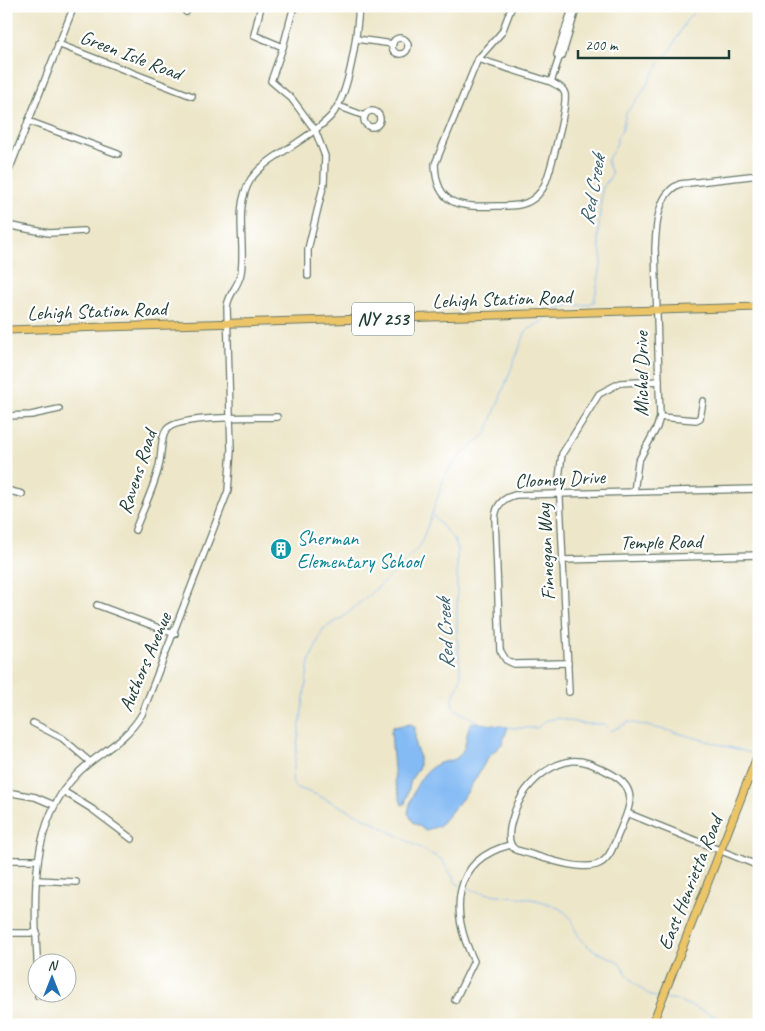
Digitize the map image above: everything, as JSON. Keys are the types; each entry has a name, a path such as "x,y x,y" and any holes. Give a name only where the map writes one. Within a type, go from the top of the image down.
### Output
{"main road":[{"name":"Lehigh Station Road","path":"6,330 759,307"},
{"name":"East Henrietta Road","path":"652,1025 759,752"}],"street":[{"path":"6,178 74,6"},
{"path":"261,6 254,35 283,47"},
{"path":"294,6 283,47 271,81 292,99 315,130 323,148 326,165 309,240 308,276"},
{"path":"359,6 356,40 338,106 365,116"},
{"path":"478,59 551,82 562,88 565,101 543,188 534,199 519,205 467,207 452,202 441,193 436,181 436,164 478,59 502,32 512,6"},
{"path":"559,58 557,55 572,6"},
{"path":"551,82 559,58 562,56 577,6"},
{"path":"356,40 393,44"},
{"name":"Green Isle Road","path":"58,44 192,96"},
{"name":"Authors Avenue","path":"37,954 37,860 54,805 63,790 90,762 122,740 135,727 149,701 228,491 231,466 227,303 241,272 241,210 247,187 254,175 266,164 325,122 338,106"},
{"path":"28,121 118,154"},
{"name":"Michel Drive","path":"634,492 638,462 657,427 660,417 656,311 656,234 662,203 669,190 680,184 759,175"},
{"path":"6,225 49,233 84,232"},
{"name":"Finnegan Way","path":"569,692 559,478 562,454 599,394 620,383 658,381"},
{"path":"660,417 696,420 700,418 703,401"},
{"path":"6,416 31,415 59,409"},
{"path":"230,419 277,417"},
{"name":"Ravens Road","path":"135,530 157,473 164,436 168,428 186,421 230,419"},
{"name":"Clooney Drive","path":"568,663 514,664 504,657 499,646 494,518 496,508 504,499 511,496 560,493 756,489"},
{"path":"6,490 22,494"},
{"name":"Temple Road","path":"563,560 759,555"},
{"path":"97,605 175,634"},
{"path":"32,723 62,738 90,762"},
{"path":"584,761 621,779 630,795 627,813 611,852 602,862 596,865 575,865 516,850 510,845 510,829 525,791 543,774 563,762 584,761"},
{"path":"750,775 759,775"},
{"path":"750,775 759,781"},
{"path":"63,790 132,839"},
{"path":"6,792 35,797 54,805"},
{"path":"627,813 759,866"},
{"path":"455,1000 474,960 461,929 459,915 462,887 469,870 482,855 510,845"},
{"path":"6,860 37,860"},
{"path":"36,880 76,882"},
{"path":"6,933 37,933"}],"water":[{"path":"472,722 508,727 502,744 489,756 466,794 439,826 426,830 414,823 408,813 415,790 427,771 440,763 458,757 464,749 468,730"},
{"path":"411,724 415,727 415,746 419,755 419,767 411,780 405,804 402,805 395,782 391,731 393,727"}],"waterway":[{"name":"Red Creek","path":"554,309 594,302 602,260 598,237 602,189 612,174 607,161 617,143 617,136 622,130 626,113 642,93 660,62 670,51 686,21 699,6"},
{"name":"Red Creek","path":"546,319 526,331 486,434 461,455 445,475 432,514 455,541 457,550 457,636 461,678 452,700 453,708 482,724 514,728 537,728 547,720 558,718 583,724 604,724 611,731 629,722 751,753"},
{"path":"432,514 420,546 384,582 342,618 323,629 309,662 292,781 295,787 317,795 373,822 442,860 457,884 461,885"},
{"path":"465,887 487,894 535,900 564,911 571,919 579,936 586,945 618,962 637,986 660,999"},
{"path":"666,999 674,999 732,1025"}],"place":[{"name":"Sherman Elementary School","path":"281,549"}]}
